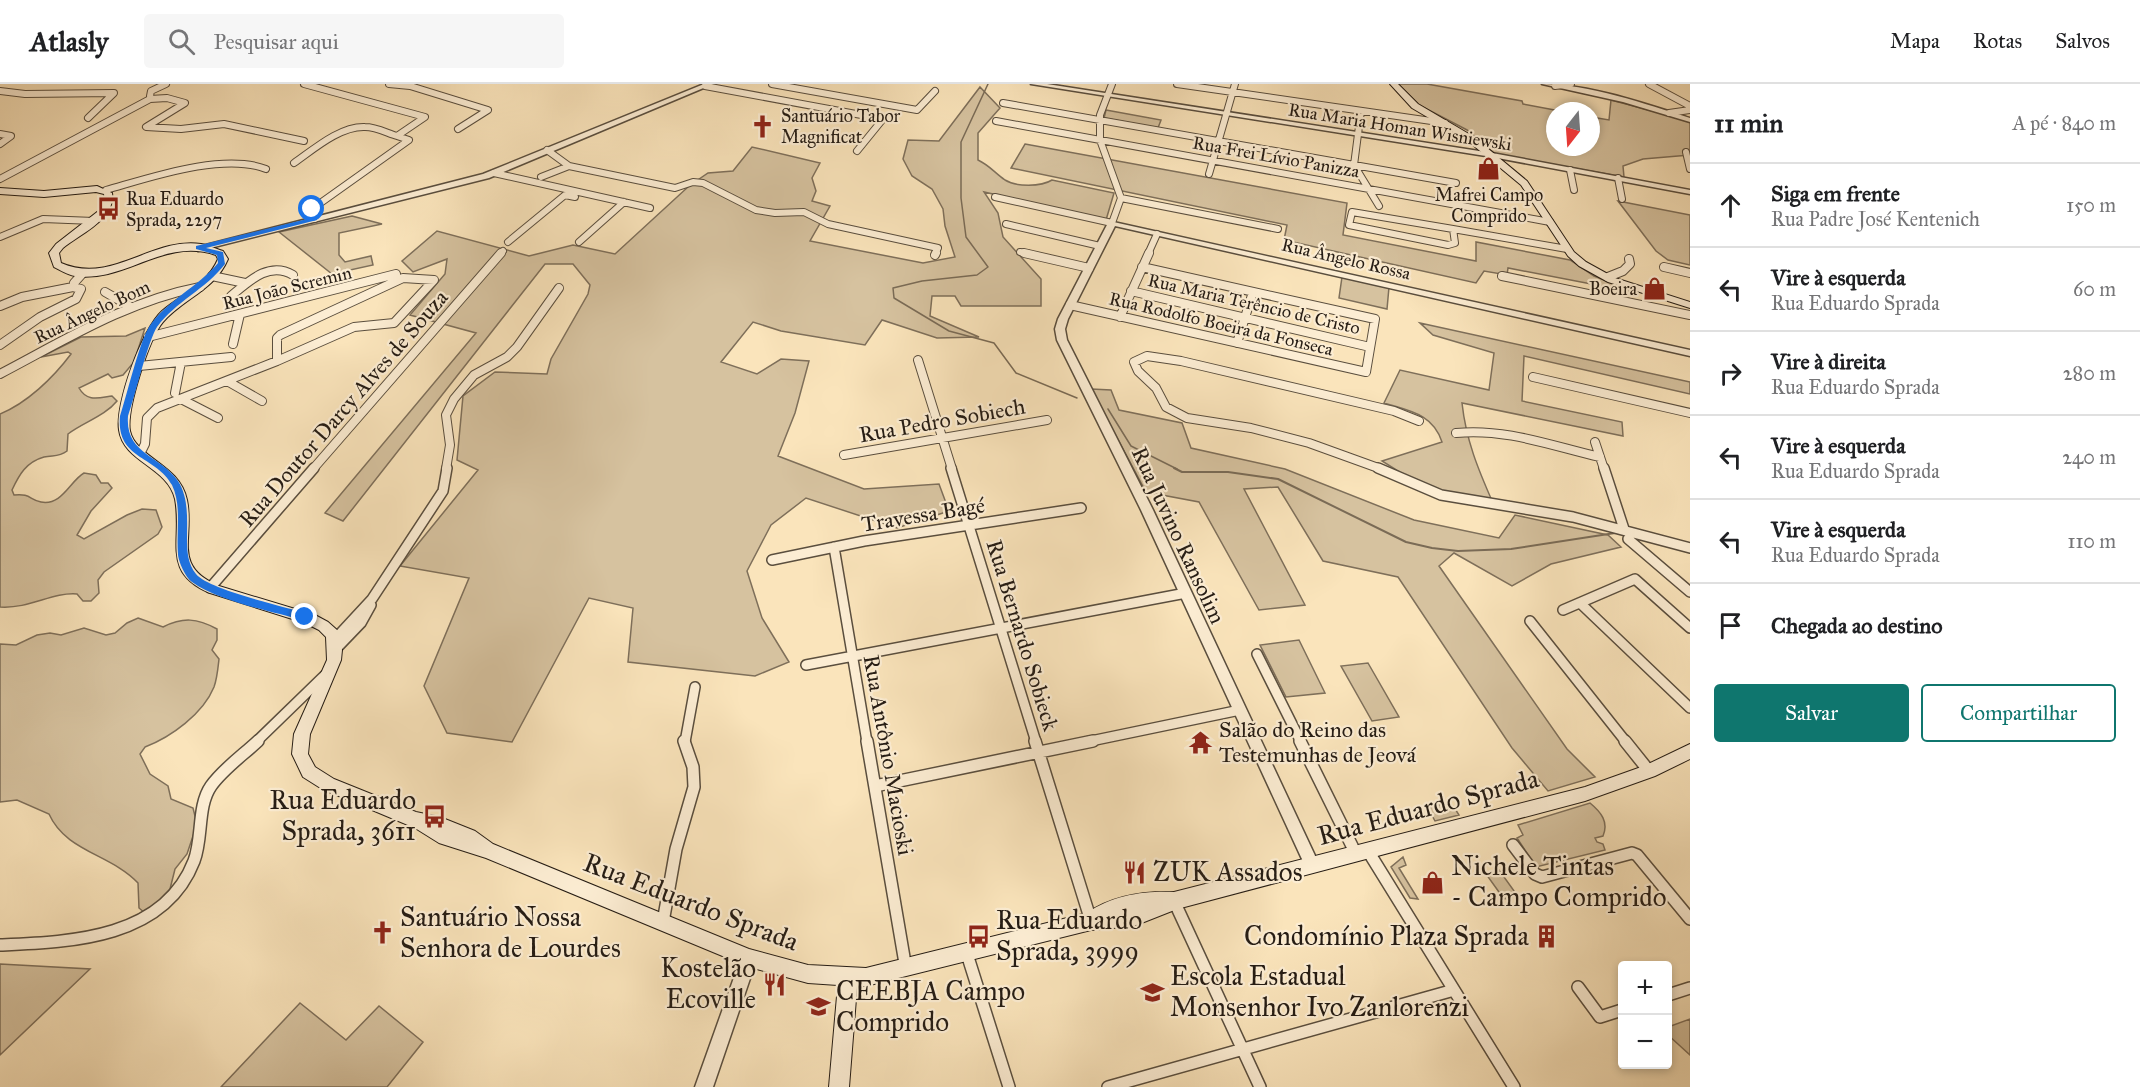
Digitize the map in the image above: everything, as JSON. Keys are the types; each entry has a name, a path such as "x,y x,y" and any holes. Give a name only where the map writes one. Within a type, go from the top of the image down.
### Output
{"main road":[{"path":"1394,84 1415,106 1492,155 1529,189 1566,247 1581,263 1608,277 1690,304"},
{"path":"0,191 36,195 106,190 110,195 109,202 93,223 60,245 54,253 57,265 77,279 162,253 198,248 217,251 222,257 219,268 212,276 160,319 148,337 123,428 127,439 140,454 166,472 176,484 182,505 182,548 185,564 194,578 210,588 313,620 327,628 335,645"},
{"name":"Rua Eduardo Sprada","path":"335,645 332,669 302,734 300,754 309,772 328,784 415,819 433,832 454,841 487,850 749,958 808,974 848,978 906,969 1091,921 1107,922 1159,911 1174,901 1576,797 1649,771 1690,751"},
{"path":"839,1087 848,978"}],"street":[{"path":"0,179 146,103 151,91 166,84"},
{"path":"304,84 425,117 397,136"},
{"path":"389,84 410,86 488,110 458,129"},
{"path":"777,84 917,110 935,91"},
{"name":"Rua Maria Homan Wisniewski","path":"1034,84 1492,155 1690,192"},
{"path":"1112,84 1100,120 1100,140 1121,198 1112,224"},
{"path":"1177,84 1445,123"},
{"path":"1209,174 1235,84"},
{"path":"1545,84 1690,120"},
{"path":"1555,86 1571,84"},
{"path":"1649,84 1690,108"},
{"path":"198,248 494,173 707,85 883,119 857,151"},
{"path":"0,91 25,94 114,93 88,118"},
{"path":"150,97 167,98 185,103 146,127 181,129 224,124 304,141"},
{"path":"1003,103 1456,183"},
{"path":"1669,113 1690,108"},
{"path":"1361,111 1354,165 1379,206"},
{"path":"88,118 113,121"},
{"path":"88,118 89,121 106,124"},
{"name":"Rua Frei Lívio Panizza","path":"996,121 1550,222"},
{"path":"294,163 322,143 356,128 366,128 409,140 314,207 312,210 315,219"},
{"path":"0,135 11,136 0,144"},
{"path":"547,150 569,166 675,188 693,182 703,183 756,210 811,214 828,224 938,248 935,255"},
{"path":"1686,152 1690,169"},
{"path":"106,190 152,178 241,162 258,164 266,169"},
{"path":"541,177 569,166"},
{"path":"1570,170 1574,190"},
{"path":"494,173 621,204 650,208"},
{"path":"1618,178 1622,199"},
{"path":"508,242 565,195 591,197"},
{"name":"Rua Ângelo Rossa","path":"995,197 1690,353"},
{"path":"1121,198 1278,229"},
{"path":"579,242 621,204"},
{"path":"1453,229 1455,243 1448,245 1349,225 1353,212 1566,247"},
{"path":"0,237 44,219 93,223"},
{"path":"1006,224 1100,246"},
{"name":"Rua Juvino Ransolim","path":"1112,224 1061,324 1062,340 1186,593 1312,865"},
{"path":"1119,317 1156,234"},
{"name":"Rua Doutor Darcy Alves de Souza","path":"210,588 503,251"},
{"path":"1020,252 1089,268"},
{"path":"1608,277 1623,271 1630,264 1629,259"},
{"path":"1142,267 1375,319 1370,346"},
{"path":"1664,267 1690,273"},
{"path":"231,296 255,276 278,268 286,269 293,275"},
{"name":"Rua João Scremin","path":"148,337 396,274"},
{"path":"212,276 245,283"},
{"path":"1502,276 1690,315"},
{"path":"140,454 145,444 147,418 157,408 178,396 227,381 278,361 354,327 394,323 434,280 403,278 284,333 277,339 278,361"},
{"path":"0,306 77,279 81,289 76,299 40,317 0,345"},
{"name":"Rua Ângelo Bom","path":"0,374 131,307 180,290 200,286"},
{"path":"335,645 361,623 372,599 442,491 450,445 446,421 449,408 468,380 507,357 517,347 559,288"},
{"name":"Rua Maria Terêncio de Cristo","path":"1131,291 1370,346"},
{"path":"105,292 131,307"},
{"path":"1237,343 1253,292"},
{"name":"Rua Rodolfo Boeira da Fonseca","path":"1070,305 1366,372 1370,346"},
{"path":"232,344 240,314"},
{"path":"1419,422 1394,411 1175,359 1147,356 1134,362 1138,371 1156,388 1166,407 1187,418 1251,428 1310,443 1352,457 1441,495 1565,516 1690,548"},
{"path":"140,366 231,357"},
{"name":"Rua Bernardo Sobieck","path":"918,360 1091,921"},
{"path":"178,396 181,362"},
{"path":"1533,377 1690,413"},
{"path":"227,381 262,400"},
{"path":"178,396 218,418"},
{"name":"Rua Pedro Sobiech","path":"844,455 1047,420"},
{"path":"1456,433 1474,431 1496,433 1600,457"},
{"path":"1595,442 1624,530"},
{"name":"Travessa Bagé","path":"772,560 834,547 1081,508"},
{"path":"1628,539 1690,592"},
{"name":"Rua Antônio Macioski","path":"834,547 906,969"},
{"path":"1563,610 1635,579 1690,628"},
{"path":"806,665 1186,593"},
{"path":"1580,603 1690,708"},
{"path":"1530,621 1649,771"},
{"path":"1257,654 1362,852 1454,990 1514,1087"},
{"path":"0,945 70,941 104,935 138,921 161,907 182,885 194,862 203,806 211,786 332,669"},
{"path":"663,922 679,836 694,787 693,767 684,740 695,687"},
{"path":"875,786 1240,710"},
{"path":"1513,845 1535,874 1542,877 1632,853 1690,919"},
{"path":"1174,901 1260,1087"},
{"path":"967,954 1009,1087"},
{"path":"704,1087 749,958"},
{"path":"1578,987 1600,1017 1618,1012"},
{"path":"1672,994 1690,988"},
{"path":"1108,1087 1454,990"}],"shaded area":[{"path":"1398,84 1427,84 1522,101 1523,104 1546,108 1546,156 1600,156 1600,118 1609,120 1611,100 1690,121 1690,155 1643,159 1623,166 1624,177 1495,154 1467,130 1419,105"},
{"path":"980,87 1000,108 978,133 978,160 1005,180 1015,184 1035,185 1052,180 1114,193 1106,220 984,192 998,213 1003,237 1041,279 1041,306 961,306 955,296 932,296 930,316 979,337 937,338 882,320 865,345 781,331 753,322 721,362 757,374 781,359 809,361 795,413 778,456 864,489 939,484 949,511 897,528 806,498 771,525 747,571 762,618 789,662 755,676 628,662 633,608 589,598 512,742 447,733 424,686 469,578 400,566 478,470 457,460 463,396 495,372 547,374 551,359 588,294 590,285 573,264 545,264 343,521 325,513 476,333 410,315 445,274 447,259 413,272 402,261 437,231 529,256 573,245 615,254 689,186 708,173 733,171 752,147 820,163 812,178 816,191 812,201 830,206 810,241 923,263 955,257 945,226 943,209 932,189 912,176 903,159 908,140 939,141"},
{"path":"1106,110 1161,120 1158,128 1104,118"},
{"path":"1025,144 1347,203 1343,235 1476,261 1476,242 1570,260 1594,276 1638,293 1508,268 1507,275 1484,271 1476,283 1284,240 1287,225 1011,168"},
{"path":"1618,201 1690,215 1690,265 1668,260 1656,251"},
{"path":"352,216 382,224 339,233 339,255 345,262 371,256 373,265 332,274 279,232"},
{"path":"1342,277 1389,287 1387,309 1339,298"},
{"path":"1420,323 1690,382 1690,394 1524,356 1522,401 1622,422 1623,436 1462,403 1473,454 1493,503 1425,488 1382,461 1442,442 1427,419 1411,411 1384,403 1400,370 1489,390 1494,353 1433,335"},
{"path":"145,328 134,362 123,375 112,378 108,374 79,388 89,397 112,396 117,401 107,411 68,434 67,451 32,462 20,474 12,490 14,495 23,495 37,501 48,502 60,497 84,473 96,475 101,483 108,483 112,488 91,511 77,535 84,539 142,509 156,510 162,527 158,534 104,572 98,580 99,593 91,601 83,601 77,594 68,594 21,606 0,607 0,414 39,389 71,354 68,352 41,357 81,337 126,336"},
{"path":"1091,389 1111,390 1119,410 1182,423 1191,448 1285,469 1414,520 1499,538 1515,515 1608,535 1621,547 1551,564 1512,586 1454,553 1439,566 1567,749 1595,777 1548,791 1512,748 1398,577 1323,561 1278,487 1244,489 1305,605 1259,610 1199,502 1146,492"},
{"path":"138,618 163,627 190,620 217,629 217,640 212,650 219,659 214,687 202,706 175,731 145,747 140,754 150,774 168,786 171,799 193,808 197,824 187,854 175,869 170,889 146,914 139,908 138,883 127,873 66,837 49,814 17,800 0,802 0,644 16,645 37,635 50,633 61,635 84,628 106,635 115,633 127,623"},
{"path":"1299,640 1325,693 1286,697 1260,645"},
{"path":"1368,663 1399,717 1372,721 1341,666"},
{"path":"1447,803 1454,807 1459,815 1435,821 1429,810 1431,807"},
{"path":"1590,803 1601,814 1604,822 1603,836 1595,838 1597,842 1603,844 1605,850 1536,867 1517,838 1523,835 1518,825"},
{"path":"1403,857 1406,865 1399,868 1418,899 1410,898 1391,867"},
{"path":"1499,870 1517,895 1504,899 1486,874"},
{"path":"0,964 90,969 0,1055"},
{"path":"300,1003 346,1040 379,1006 423,1042 387,1087 221,1087"},
{"path":"1690,1019 1690,1055 1672,1039 1672,1026"}],"waterway":[{"path":"988,84 961,142 961,198 966,237 988,267 977,275 922,281 893,288 894,298 949,331 994,343 1016,373 1077,398"},
{"path":"1108,409 1131,446 1177,469"},
{"path":"1174,468 1182,472 1228,472 1278,479 1406,542 1432,548 1458,551 1511,549 1615,533"}],"place":[{"name":"Santuário Tabor Magnificat","path":"763,126"},
{"name":"Mafrei Campo Comprido","path":"1489,169"},
{"name":"Rua Eduardo Sprada, 2297","path":"108,209"},
{"name":"Boeira","path":"1655,289"},
{"name":"Salão do Reino das Testemunhas de Jeová","path":"1201,742"},
{"name":"Rua Eduardo Sprada, 3611","path":"434,816"},
{"name":"ZUK Assados","path":"1135,872"},
{"name":"Nichele Tintas - Campo Comprido","path":"1433,882"},
{"name":"Santuário Nossa Senhora de Lourdes","path":"382,933"},
{"name":"Rua Eduardo Sprada, 3999","path":"978,936"},
{"name":"Condomínio Plaza Sprada","path":"1547,936"},
{"name":"Kostelão Ecoville","path":"774,984"},
{"name":"Escola Estadual Monsenhor Ivo Zanlorenzi","path":"1152,992"},
{"name":"CEEBJA Campo Comprido","path":"818,1007"}],"route":[{"path":"305,617 221,592 201,583 188,572 182,548 182,505 176,484 160,466 135,450 124,433 123,421 152,328 165,314 209,279 223,260 217,251 198,248 315,219 312,209"}]}
